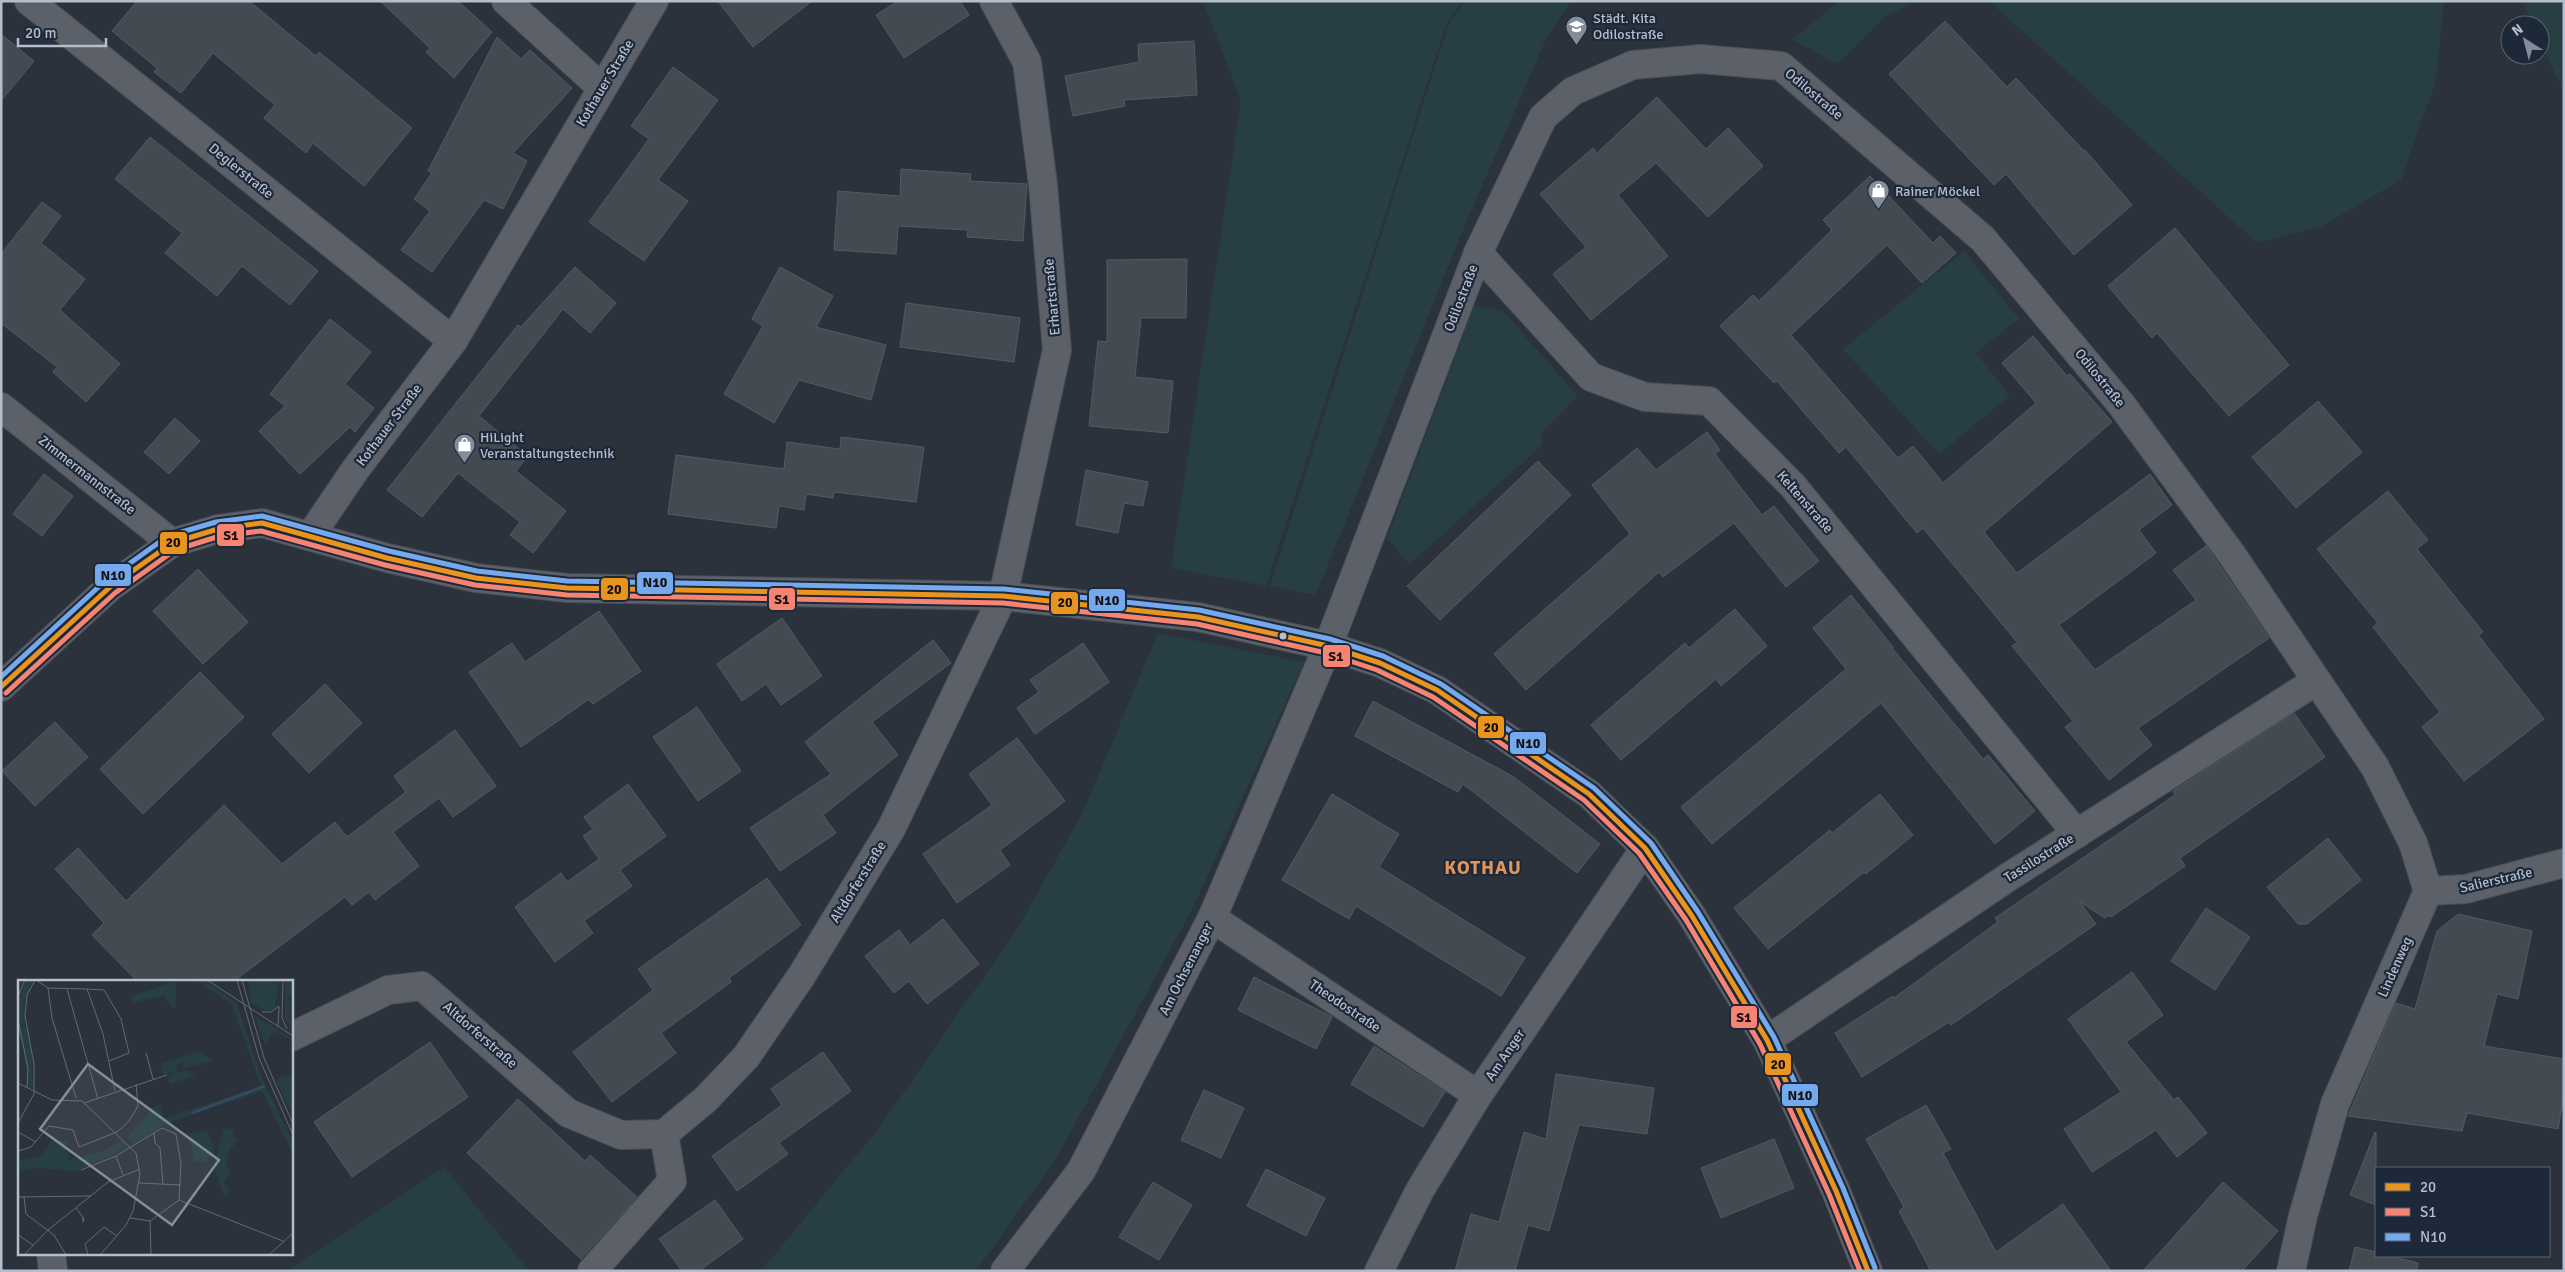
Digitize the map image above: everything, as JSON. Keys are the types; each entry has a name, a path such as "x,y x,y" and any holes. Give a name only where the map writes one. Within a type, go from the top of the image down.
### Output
{"street":[{"name":"Deglerstraße","path":"29,1 453,341"},
{"path":"506,1 602,88"},
{"name":"Kothauer Straße","path":"311,535 355,470 453,341 654,1"},
{"name":"Erhartstraße","path":"994,1 1027,62 1044,185 1057,350 1003,596"},
{"name":"Odilostraße","path":"1328,646 1478,253 1543,117 1573,90 1633,66 1701,59 1781,66 1983,239 2121,404 2232,555 2316,681"},
{"name":"Keltenstraße","path":"1478,253 1592,377 1646,397 1709,401 1794,486 2076,834"},
{"name":"Zimmermannstraße","path":"1,407 172,543"},
{"path":"1,686 110,587 172,543 218,529 262,523 311,535 387,558 476,578 567,588 1003,596 1198,617 1328,646 1380,663 1437,690 1589,794 1645,848 1692,916 1767,1040 1836,1191 1868,1271"},
{"name":"Altdorferstraße","path":"292,1037 388,990 422,986 568,1113 621,1135 664,1134 706,1099 746,1058 802,975 891,829 1003,596"},
{"name":"Am Ochsenanger","path":"1005,1271 1081,1171 1212,918 1328,646"},
{"path":"2316,681 2375,767 2413,843 2428,891"},
{"name":"Tassilostraße","path":"1767,1040 2007,878 2316,681"},
{"name":"Am Anger","path":"1379,1271 1420,1190 1478,1095 1645,848"},
{"name":"Salierstraße","path":"2428,891 2466,889 2564,863"},
{"name":"Lindenweg","path":"2291,1271 2303,1216 2335,1104 2428,891"},
{"name":"Theodostraße","path":"1212,918 1478,1095"},
{"path":"592,1271 672,1181 664,1134"},
{"path":"51,1254 53,1271"}],"green space":[{"path":"1203,1 1462,1 1446,25 1266,586 1171,568 1241,101"},
{"path":"1465,1 1571,1 1546,39 1463,230 1316,595 1270,586 1448,25"},
{"path":"1839,1 1917,1 1886,16 1838,64 1792,40"},
{"path":"1989,1 2444,1 2436,80 2401,180 2322,226 2257,243"},
{"path":"2522,1 2564,1 2564,93 2550,63 2550,15 2528,15"},
{"path":"1964,251 2019,319 1976,353 2010,396 1939,454 1843,349"},
{"path":"1474,306 1502,310 1578,396 1542,433 1542,445 1410,564 1387,539"},
{"path":"1158,633 1304,662 1193,908 1056,1159 976,1271 761,1271 879,1128 1017,929 1083,812"},
{"path":"444,1167 529,1271 286,1271"}],"building":[{"path":"137,1 249,1 316,56 319,52 412,128 364,186 313,143 306,153 264,118 275,105 213,53 181,93 154,72 157,68 112,31"},
{"path":"380,1 458,1 492,32 454,78 426,52 430,48"},
{"path":"718,1 812,1 753,47"},
{"path":"898,1 960,1 969,15 904,58 876,15"},
{"path":"1945,21 2007,87 2016,78 2085,150 2132,205 2074,255 2006,174 1994,185 1889,74"},
{"path":"1,34 34,61 1,101"},
{"path":"497,37 521,59 530,50 572,88 513,153 527,161 503,209 484,200 432,272 401,250 430,211 414,199 432,173 428,171"},
{"path":"1194,41 1197,95 1124,100 1125,106 1073,116 1065,76 1139,62 1138,44"},
{"path":"673,67 718,100 658,180 688,201 644,261 589,222 649,139 631,126"},
{"path":"1657,97 1706,149 1728,128 1763,166 1708,217 1656,163 1618,195 1668,256 1591,320 1553,274 1586,247 1540,194 1593,148 1597,153"},
{"path":"150,137 318,271 290,305 242,266 217,296 165,253 182,233 115,179"},
{"path":"901,169 971,174 970,181 1027,184 1023,241 967,237 968,230 898,226 896,254 834,250 838,191 900,196"},
{"path":"1870,176 1933,243 1940,236 1956,253 1922,283 1887,245 1791,335 1898,458 1913,446 1943,483 2036,403 2002,363 2033,336 2067,376 2070,374 2112,422 1984,532 2017,573 2150,474 2172,505 2139,530 2156,553 2059,625 2095,670 2196,600 2173,570 2206,546 2269,638 2138,728 2152,745 2109,780 2065,727 2073,721 2012,646 2017,642 1923,528 1917,533 1846,447 1839,453 1777,381 1774,383 1720,326 1753,295 1759,301 1832,230 1823,220"},
{"path":"42,202 61,216 41,243 85,279 60,310 120,364 86,402 53,372 57,367 1,323 1,254"},
{"path":"2175,228 2289,365 2229,416 2157,333 2152,338 2108,286"},
{"path":"1187,259 1186,318 1141,318 1135,377 1173,381 1168,433 1089,426 1098,341 1107,342 1107,260"},
{"path":"575,267 616,303 590,333 563,309 479,416 528,456 516,471 566,511 533,553 510,535 520,522 458,473 422,517 387,490 518,325 521,327"},
{"path":"780,267 833,296 816,327 886,345 871,400 799,380 774,423 724,394 763,326 752,319"},
{"path":"906,303 1020,318 1014,362 900,347"},
{"path":"330,319 371,352 345,384 374,408 355,432 350,427 300,474 259,431 285,406 270,394"},
{"path":"2318,401 2362,452 2296,508 2252,457"},
{"path":"175,418 200,441 169,474 144,452"},
{"path":"1707,432 1720,450 1715,454 1762,515 1774,506 1819,561 1786,587 1734,523 1663,577 1659,572 1526,690 1494,654 1630,534 1592,485 1637,448 1656,470"},
{"path":"841,437 924,447 916,502 834,492 833,498 806,494 804,510 779,506 776,528 668,514 676,455 784,469 787,442 840,449"},
{"path":"1538,461 1571,495 1440,620 1407,586"},
{"path":"1086,470 1148,482 1143,506 1124,503 1118,533 1076,525"},
{"path":"44,474 73,496 42,536 13,514"},
{"path":"2388,491 2428,540 2417,549 2483,632 2478,635 2544,719 2464,781 2422,727 2440,712 2373,627 2378,623 2317,549"},
{"path":"198,569 248,622 203,664 153,611"},
{"path":"1851,595 1983,759 1988,755 2035,811 1995,844 1881,703 1712,844 1681,807 1846,669 1813,628"},
{"path":"1735,609 1767,646 1721,686 1716,679 1621,760 1591,725 1685,643 1689,648"},
{"path":"599,611 641,671 593,704 589,699 521,747 469,672 512,643 525,662"},
{"path":"782,618 822,676 781,705 766,684 742,701 717,664"},
{"path":"933,640 951,663 872,722 898,755 823,815 836,833 780,871 750,828 831,774 805,742"},
{"path":"1083,643 1109,682 1035,734 1017,708 1039,692 1030,680"},
{"path":"200,672 244,717 143,814 100,769"},
{"path":"325,684 362,723 309,773 272,734"},
{"path":"1373,701 1514,777 1600,844 1577,873 1463,784 1458,792 1355,736"},
{"path":"697,707 741,771 698,801 653,737"},
{"path":"2294,713 2325,757 2180,858 2185,866 2111,917 2110,915 2105,918 2080,902 2096,924 1951,1025 1949,1022 1862,1077 1835,1033 1893,996 1894,998 1998,922 1995,918 2175,795 2173,791"},
{"path":"55,722 88,757 35,806 2,771"},
{"path":"455,730 496,786 453,817 439,798 393,832 419,866 375,900 369,892 352,905 345,897 235,980 136,980 92,935 104,923 55,869 78,848 126,901 224,805 282,864 335,822 347,837 406,792 394,776"},
{"path":"1017,738 1065,801 1000,850 1010,865 957,903 923,854 992,805 969,774"},
{"path":"628,784 666,836 620,870 632,886 584,921 593,933 555,962 515,907 561,873 567,882 599,859 583,836 593,829 584,817"},
{"path":"1332,794 1399,834 1379,867 1525,958 1501,996 1356,906 1349,919 1282,880"},
{"path":"1880,794 1913,835 1866,874 1864,872 1768,949 1734,908 1830,830 1832,833"},
{"path":"2328,838 2361,880 2307,924 2298,924 2267,887"},
{"path":"767,878 801,925 729,978 731,982 661,1033 676,1053 612,1102 573,1052 653,990 638,969"},
{"path":"2206,908 2250,937 2215,990 2171,961"},
{"path":"2458,914 2532,931 2518,999 2497,994 2484,1046 2564,1059 2564,1095 2558,1129 2467,1113 2462,1131 2348,1116 2396,1003 2415,1009 2437,931"},
{"path":"943,919 979,964 927,1004 909,981 894,993 865,956 899,930 910,945"},
{"path":"2132,972 2163,1015 2126,1042 2174,1100 2178,1097 2207,1133 2177,1157 2156,1130 2092,1172 2064,1129 2121,1092 2068,1019"},
{"path":"1254,977 1332,1017 1316,1049 1238,1010"},
{"path":"430,1042 468,1097 352,1177 314,1122"},
{"path":"1374,1046 1445,1092 1423,1127 1351,1084"},
{"path":"823,1052 851,1091 779,1143 788,1154 737,1191 712,1156 782,1105 771,1089"},
{"path":"1556,1074 1654,1088 1647,1134 1579,1125 1549,1231 1528,1225 1515,1271 1455,1271 1471,1214 1499,1222 1524,1132 1546,1139"},
{"path":"1204,1090 1244,1108 1221,1158 1181,1140"},
{"path":"518,1099 585,1161 590,1155 637,1197 581,1259 467,1153"},
{"path":"1926,1105 1951,1149 1943,1153 1996,1252 2063,1204 2111,1271 1931,1271 1899,1211 1904,1207 1866,1139"},
{"path":"2375,1132 2375,1205 2350,1195"},
{"path":"1774,1139 1794,1188 1721,1218 1701,1168"},
{"path":"1266,1169 1325,1198 1306,1236 1247,1206"},
{"path":"1153,1182 1192,1205 1159,1260 1119,1237"},
{"path":"2223,1182 2278,1231 2242,1271 2143,1271"},
{"path":"715,1200 743,1239 699,1271 682,1271 659,1239"},
{"path":"2355,1247 2375,1252 2375,1257 2394,1257 2418,1263 2417,1271 2349,1271"}],"transit line":[{"name":"N10","path":"1,677 105,581 168,536 216,522 262,516 389,551 477,571 567,581 1004,589 1199,610 1330,639 1383,656 1441,684 1594,788 1651,843 1698,912 1774,1037 1843,1188 1875,1268"},
{"name":"20","path":"1,687 110,587 172,543 218,529 262,523 387,558 476,578 567,588 1003,596 1198,617 1328,646 1380,663 1437,690 1589,794 1645,848 1692,916 1767,1040 1836,1191 1868,1271"},
{"name":"S1","path":"6,693 115,593 175,550 220,536 261,531 385,565 475,585 567,595 1003,603 1197,624 1326,653 1377,670 1433,697 1584,800 1639,853 1686,920 1760,1044 1829,1194 1860,1271"}],"place":[{"name":"Städt. Kita Odilostraße","path":"1577,45"},
{"name":"Rainer Möckel","path":"1879,210"},
{"name":"HiLight Veranstaltungstechnik","path":"464,464"}],"district":[{"name":"KOTHAU","path":"1483,868"}]}
